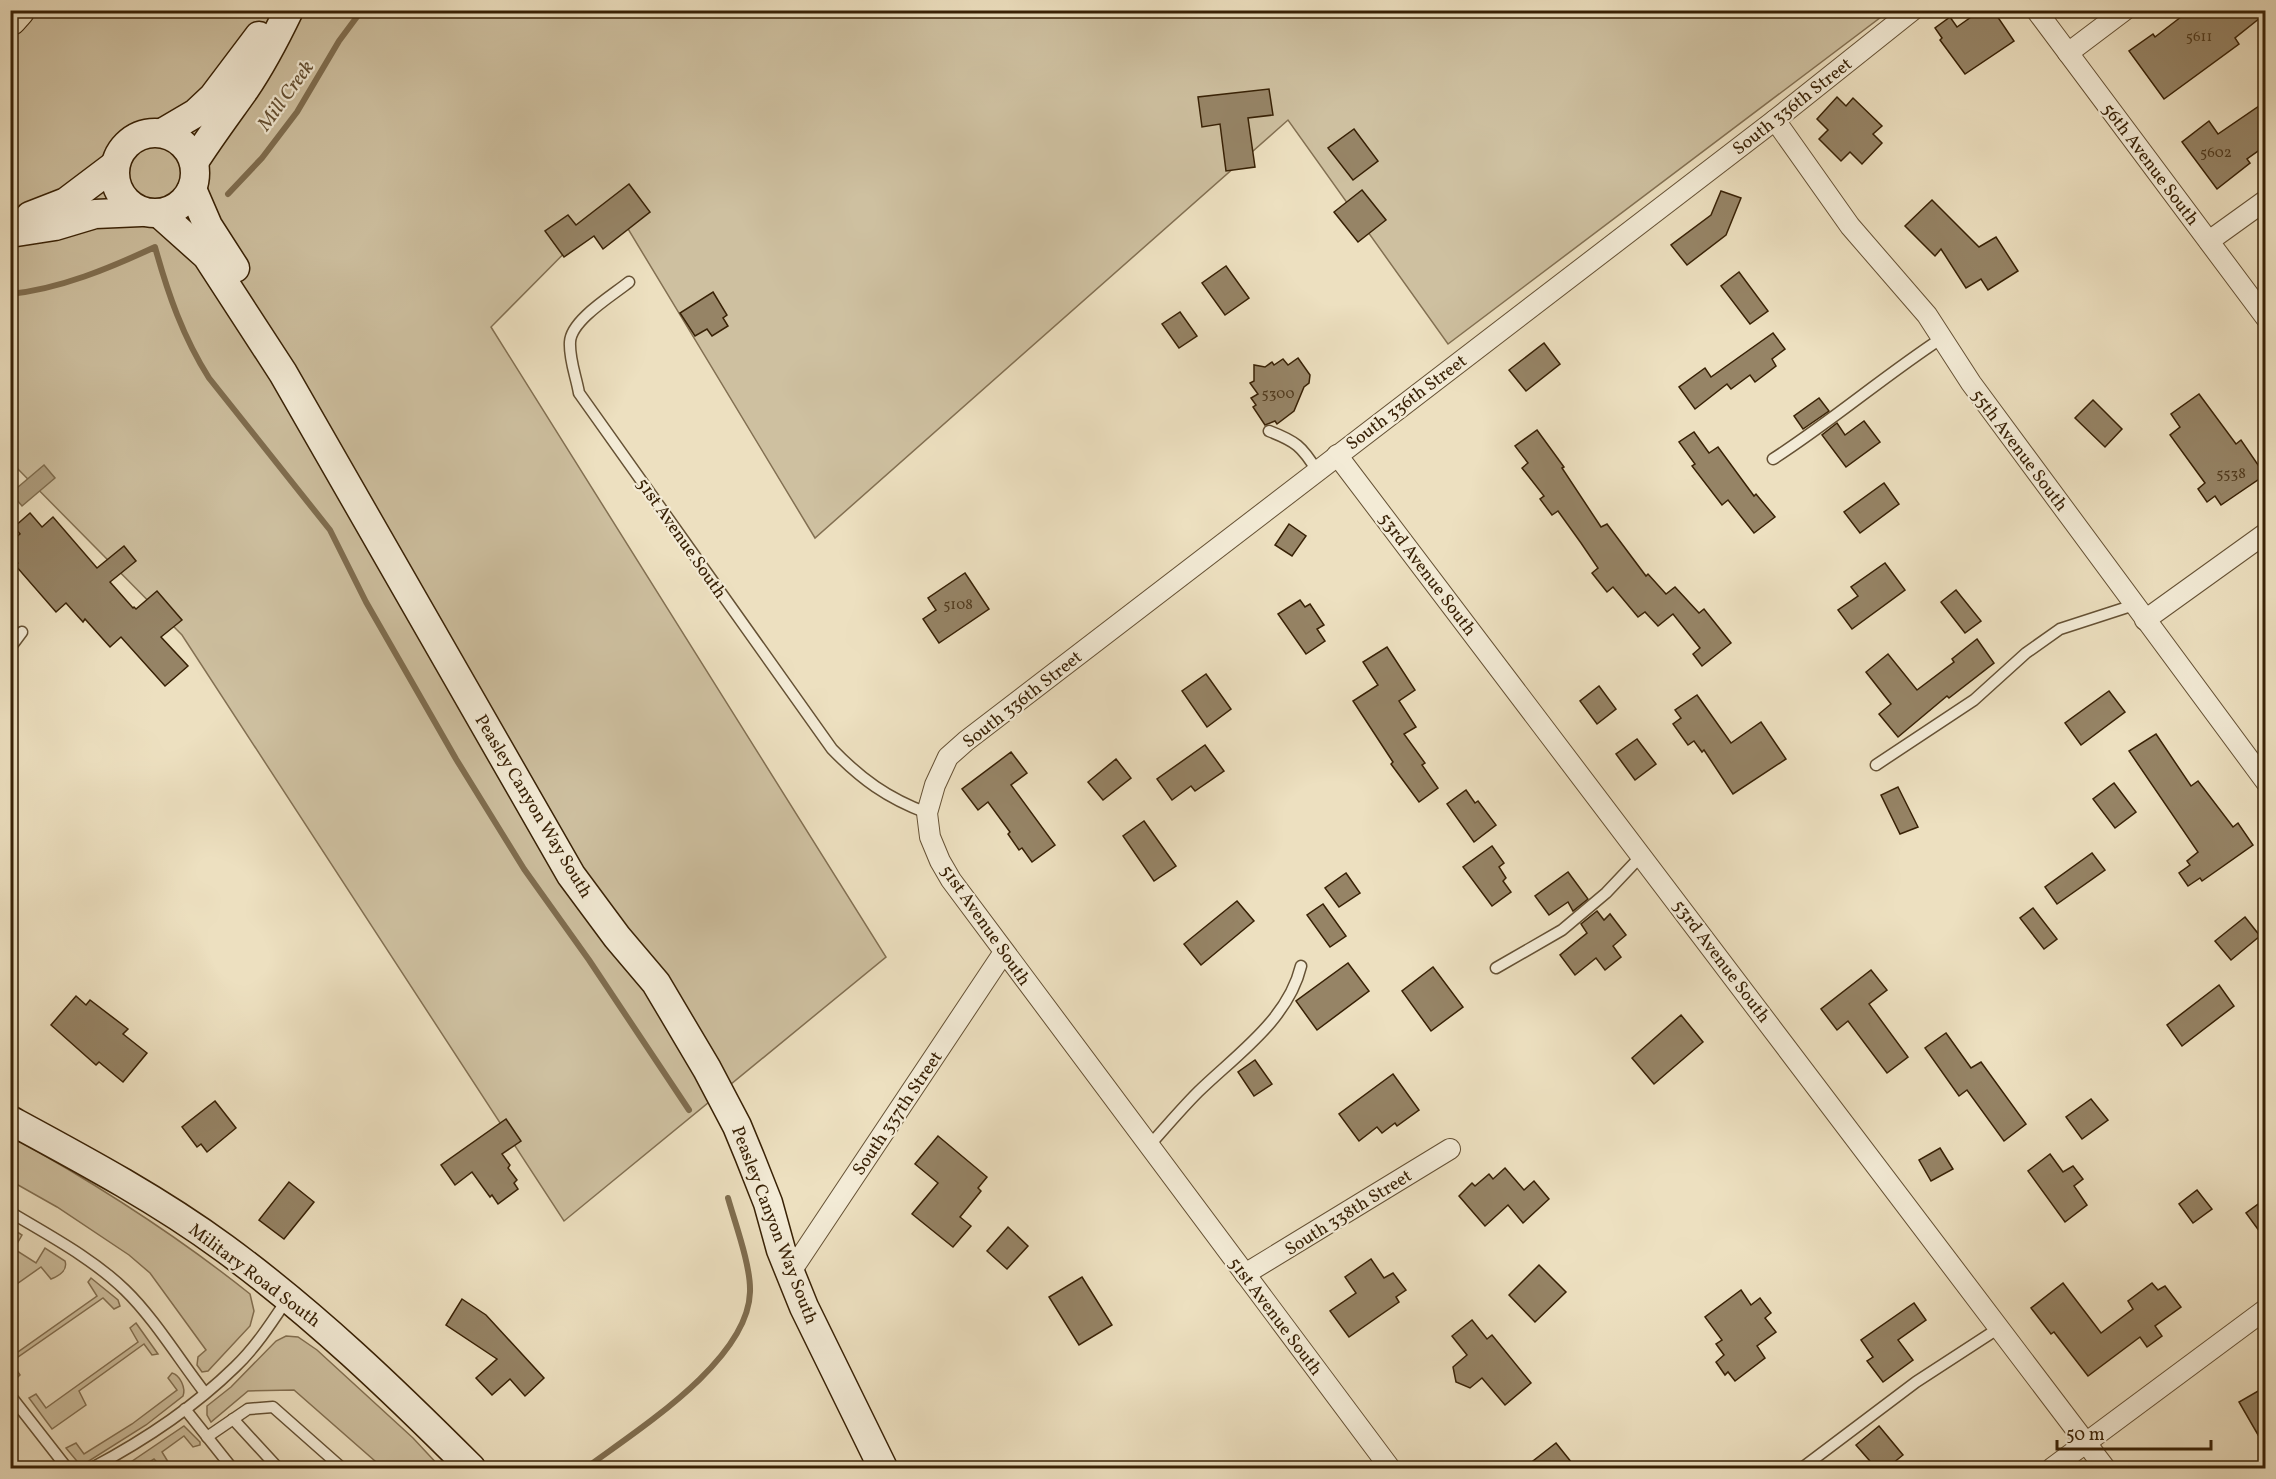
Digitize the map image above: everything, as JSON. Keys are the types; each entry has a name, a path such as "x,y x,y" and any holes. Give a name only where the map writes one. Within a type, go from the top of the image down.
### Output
{"highway":[{"path":"10,19 18,10"}],"street":[{"path":"162,134 196,113 213,97 278,10"},
{"path":"10,233 56,226 95,214 151,213 179,206 215,129 246,88 271,47 289,10"},
{"name":"South 336th Street","path":"927,813 935,785 948,757 966,741 1775,120 1913,10"},
{"name":"56th Avenue South","path":"2036,10 2265,318"},
{"path":"2068,53 2125,10"},
{"name":"55th Avenue South","path":"1775,120 1850,226 1927,315 1971,383 2265,782"},
{"path":"151,213 128,205 119,193 114,180 115,165 123,148 138,136 150,133 162,134 182,143 193,176"},
{"path":"10,222 45,212 66,202 115,165"},
{"name":"Peasley Canyon Way South","path":"193,176 208,226 232,263 283,373"},
{"path":"2209,241 2265,200"},
{"name":"Peasley Canyon Way South","path":"151,213 207,256 283,373 571,875 656,983 707,1069 736,1126 764,1194 790,1273 883,1468"},
{"name":"53rd Avenue South","path":"1337,455 2104,1468"},
{"path":"2140,612 2265,533"},
{"name":"51st Avenue South","path":"927,813 930,837 951,880 1390,1468"},
{"name":"South 337th Street","path":"790,1273 1004,952"},
{"name":"Military Road South","path":"10,1120 129,1184 223,1248 288,1298 346,1347 471,1468"},
{"name":"South 338th Street","path":"1245,1275 1450,1149"},
{"path":"2052,1468 2265,1310"}],"lane":[{"name":"51st Avenue South","path":"629,282 579,321 571,334 572,360 579,393 832,749 857,775 898,802 927,813"},
{"path":"1773,459 1832,420 1910,359 1942,338"},
{"path":"1269,431 1292,440 1307,454 1317,471"},
{"path":"1876,765 1974,700 2026,653 2060,629 2140,612"},
{"path":"10,648 22,632"},
{"path":"1496,968 1562,930 1606,892 1642,855"},
{"path":"1149,1146 1197,1093 1280,1011 1297,981 1301,966"},
{"path":"10,1212 92,1261 125,1290 141,1306 205,1393"},
{"path":"92,1468 120,1453 185,1410 235,1367 255,1344 288,1298"},
{"path":"1802,1468 1916,1382 1999,1328"},
{"path":"10,1395 67,1468"},
{"path":"207,1437 248,1409 273,1407 342,1468"},
{"path":"185,1410 232,1468"},
{"path":"233,1419 278,1468"}],"shaded area":[{"path":"10,11 1889,11 1448,344 1288,120 815,538 613,204 491,327 886,957 564,1221 182,635 11,462"},
{"path":"44,465 55,478 22,506 11,493"},
{"path":"10,1136 134,1210 250,1294 254,1311 250,1326 208,1371 202,1372 197,1365 198,1357 206,1350 150,1273 129,1255 57,1207 11,1181"},
{"path":"11,1228 22,1235 14,1249 36,1263 45,1248 65,1261 62,1272 51,1279 41,1267 11,1288"},
{"path":"91,1278 118,1300 120,1306 114,1309 103,1298 11,1362 11,1357 97,1296 88,1282"},
{"path":"136,1323 158,1354 152,1355 144,1344 79,1391 86,1405 52,1429 29,1398 36,1394 46,1408 138,1342 130,1328"},
{"path":"286,1336 298,1337 317,1350 413,1438 441,1468 383,1468 294,1390 248,1391 211,1422 207,1415 207,1406 231,1387 276,1341"},
{"path":"11,1362 20,1375 15,1380 11,1375"},
{"path":"172,1373 182,1382 183,1396 146,1425 81,1466 66,1448 76,1443 84,1454 132,1424 177,1390 168,1378"},
{"path":"184,1426 200,1442 200,1445 193,1447 184,1436 162,1452 170,1465 167,1468 162,1468 154,1459 140,1468 122,1468"}],"building":[{"path":"1981,10 1993,10 2014,41 1965,74 1940,40 1942,38 1935,28 1950,17 1957,27"},
{"path":"2190,10 2265,10 2265,14 2235,38 2239,44 2164,99 2129,51 2153,34 2155,37"},
{"path":"1269,89 1273,115 1248,118 1255,167 1226,171 1220,124 1202,127 1198,97"},
{"path":"1837,97 1846,106 1853,98 1882,126 1873,134 1882,143 1862,164 1850,152 1841,161 1819,139 1828,130 1817,119"},
{"path":"2265,102 2265,146 2247,159 2250,163 2217,189 2182,142 2209,121 2218,134"},
{"path":"1354,129 1378,161 1353,180 1328,148"},
{"path":"629,184 650,212 603,249 594,236 564,257 545,231 568,215 576,225"},
{"path":"1362,190 1386,220 1358,242 1334,212"},
{"path":"1721,191 1741,198 1726,235 1687,265 1671,245 1711,215"},
{"path":"1932,200 1979,247 1996,237 2018,271 1988,290 1981,279 1966,288 1941,249 1935,256 1905,226"},
{"path":"1226,266 1249,298 1225,315 1202,283"},
{"path":"1739,272 1768,311 1750,324 1721,286"},
{"path":"713,292 727,315 723,318 728,326 712,336 707,329 695,336 680,313"},
{"path":"1180,312 1197,336 1179,348 1162,324"},
{"path":"1773,333 1785,349 1772,359 1776,366 1755,382 1750,375 1731,389 1727,384 1695,409 1679,387 1705,368 1711,377"},
{"path":"1544,343 1560,364 1526,391 1509,370"},
{"path":"1298,358 1310,375 1309,383 1304,387 1294,411 1277,424 1275,421 1265,425 1253,407 1256,405 1251,398 1258,394 1250,383 1254,381 1254,365 1265,367 1272,362 1274,365 1283,359 1288,365"},
{"path":"2199,394 2236,444 2241,440 2265,475 2221,505 2215,496 2207,502 2198,489 2205,483 2170,435 2180,427 2171,414"},
{"path":"1819,398 1829,411 1803,429 1794,416"},
{"path":"2093,400 2122,429 2105,447 2075,418"},
{"path":"1864,421 1880,442 1846,467 1822,435 1837,423 1845,435"},
{"path":"1537,430 1564,467 1562,468 1601,527 1607,524 1646,576 1648,574 1666,594 1675,587 1699,613 1704,609 1731,643 1702,666 1693,654 1700,648 1673,614 1658,626 1645,612 1638,617 1613,587 1607,592 1592,573 1598,568 1581,543 1558,511 1552,515 1540,499 1544,496 1522,468 1528,463 1515,446"},
{"path":"1694,432 1709,453 1718,447 1754,496 1756,494 1775,517 1754,533 1728,500 1722,505 1692,466 1695,464 1679,442"},
{"path":"1884,483 1899,504 1860,533 1844,512"},
{"path":"30,513 42,527 53,517 97,568 124,546 136,561 110,582 136,609 157,591 182,620 161,637 188,666 165,686 121,637 110,647 85,619 83,622 66,603 56,612 15,565 18,563 10,554 10,542 20,534 14,527"},
{"path":"1289,524 1306,536 1292,556 1275,545"},
{"path":"1885,563 1905,590 1852,629 1838,610 1858,596 1851,587"},
{"path":"965,573 989,609 939,643 923,619 936,610 928,598"},
{"path":"1956,590 1981,621 1965,633 1941,602"},
{"path":"1300,600 1305,607 1310,604 1324,625 1317,629 1325,641 1306,654 1278,614"},
{"path":"1977,639 1994,663 1949,698 1947,696 1898,737 1879,714 1891,704 1866,672 1888,654 1917,690 1954,662 1952,659"},
{"path":"1387,647 1415,690 1399,701 1416,727 1404,734 1425,763 1422,765 1438,788 1419,802 1391,764 1393,762 1353,701 1378,685 1363,662"},
{"path":"1206,674 1231,709 1207,727 1182,691"},
{"path":"1599,686 1616,709 1597,724 1580,701"},
{"path":"2109,691 2125,712 2081,745 2065,723"},
{"path":"1697,695 1731,743 1761,722 1786,759 1733,794 1704,750 1702,752 1694,741 1688,745 1673,724 1681,718 1675,710"},
{"path":"2156,734 2191,786 2198,781 2233,827 2238,823 2253,845 2202,881 2200,878 2188,886 2179,873 2190,865 2187,861 2198,852 2129,751"},
{"path":"1637,739 1656,764 1635,780 1616,754"},
{"path":"1205,745 1224,771 1195,791 1191,786 1172,800 1157,779"},
{"path":"1011,752 1027,773 1011,785 1055,845 1032,862 1022,848 1019,850 1008,834 1010,832 988,802 978,810 962,789"},
{"path":"1116,759 1131,778 1103,800 1088,782"},
{"path":"2114,783 2136,812 2115,828 2093,799"},
{"path":"1898,787 1918,827 1900,834 1881,795"},
{"path":"1466,790 1475,803 1478,801 1496,825 1474,842 1447,804"},
{"path":"1144,821 1176,866 1154,881 1123,836"},
{"path":"1492,846 1504,863 1499,867 1506,878 1503,881 1511,892 1492,906 1463,867"},
{"path":"2092,853 2105,870 2057,904 2045,887"},
{"path":"1568,872 1588,899 1573,911 1568,902 1549,915 1535,896"},
{"path":"1346,873 1360,893 1339,907 1325,888"},
{"path":"1237,901 1254,921 1201,965 1184,944"},
{"path":"1323,904 1346,936 1330,947 1307,915"},
{"path":"2033,908 2057,939 2044,949 2020,918"},
{"path":"1597,911 1604,920 1610,914 1626,935 1613,946 1621,957 1605,970 1596,958 1575,975 1560,955 1587,933 1581,924"},
{"path":"2245,917 2260,936 2231,960 2215,941"},
{"path":"1348,963 1369,991 1317,1030 1296,1001"},
{"path":"1433,967 1463,1007 1431,1031 1402,991"},
{"path":"1871,970 1887,990 1869,1004 1908,1057 1887,1073 1848,1021 1837,1030 1821,1009"},
{"path":"2219,985 2234,1006 2182,1046 2167,1025"},
{"path":"76,996 86,1005 90,1000 128,1029 123,1034 147,1053 123,1082 99,1062 96,1065 51,1025"},
{"path":"1681,1015 1703,1042 1654,1084 1632,1058"},
{"path":"1946,1033 1971,1068 1981,1062 2026,1124 2004,1141 1967,1090 1959,1096 1925,1048"},
{"path":"1255,1060 1272,1084 1254,1096 1238,1072"},
{"path":"1393,1074 1419,1110 1397,1126 1395,1123 1382,1133 1377,1127 1359,1141 1339,1114"},
{"path":"2091,1099 2108,1120 2082,1139 2066,1117"},
{"path":"215,1101 236,1128 207,1152 201,1144 197,1147 182,1127"},
{"path":"506,1119 521,1141 502,1154 517,1180 514,1183 518,1189 498,1204 472,1172 455,1185 441,1165"},
{"path":"938,1136 987,1177 978,1188 981,1191 960,1217 971,1226 953,1247 912,1214 938,1183 915,1164"},
{"path":"1940,1148 1953,1169 1931,1181 1919,1160"},
{"path":"2050,1154 2063,1172 2073,1166 2083,1179 2074,1186 2087,1205 2065,1222 2028,1171"},
{"path":"1505,1168 1524,1190 1534,1181 1549,1199 1523,1223 1508,1205 1485,1226 1459,1196 1472,1183 1475,1186 1489,1174 1493,1179"},
{"path":"289,1182 314,1202 284,1239 259,1220"},
{"path":"2197,1190 2212,1209 2193,1223 2179,1204"},
{"path":"2265,1199 2265,1239 2246,1213"},
{"path":"1008,1227 1028,1246 1007,1269 987,1251"},
{"path":"1371,1259 1384,1278 1393,1273 1406,1290 1396,1297 1399,1302 1349,1337 1330,1311 1356,1293 1345,1277"},
{"path":"1539,1265 1566,1292 1535,1322 1509,1295"},
{"path":"1082,1277 1112,1325 1079,1345 1049,1297"},
{"path":"2063,1283 2101,1333 2133,1309 2128,1301 2152,1283 2158,1290 2165,1286 2181,1307 2155,1326 2162,1336 2147,1347 2140,1337 2088,1376 2054,1332 2051,1334 2031,1308"},
{"path":"1741,1290 1751,1305 1760,1298 1771,1313 1765,1318 1776,1332 1757,1346 1765,1358 1735,1381 1728,1372 1725,1375 1716,1362 1724,1355 1716,1344 1722,1340 1705,1317"},
{"path":"462,1299 486,1315 544,1378 525,1396 510,1379 492,1395 476,1378 497,1359 446,1325"},
{"path":"1914,1303 1926,1320 1898,1340 1913,1360 1883,1382 1867,1361 1873,1357 1861,1340"},
{"path":"1472,1320 1487,1339 1492,1335 1531,1383 1505,1405 1482,1378 1470,1388 1456,1382 1453,1367 1467,1355 1452,1336"},
{"path":"2265,1387 2265,1447 2239,1402"},
{"path":"1879,1426 1903,1455 1887,1468 1876,1468 1856,1445"},
{"path":"1556,1443 1576,1468 1524,1468"}],"waterway":[{"name":"Mill Creek","path":"228,194 262,158 297,112 339,41 362,10"},
{"path":"10,294 47,288 66,282 103,270 155,247 177,315 191,347 209,378 330,530 366,602 456,759 524,869 589,960 689,1110"},
{"path":"586,1468 686,1392 711,1368 731,1343 744,1318 750,1282 728,1198"}]}
